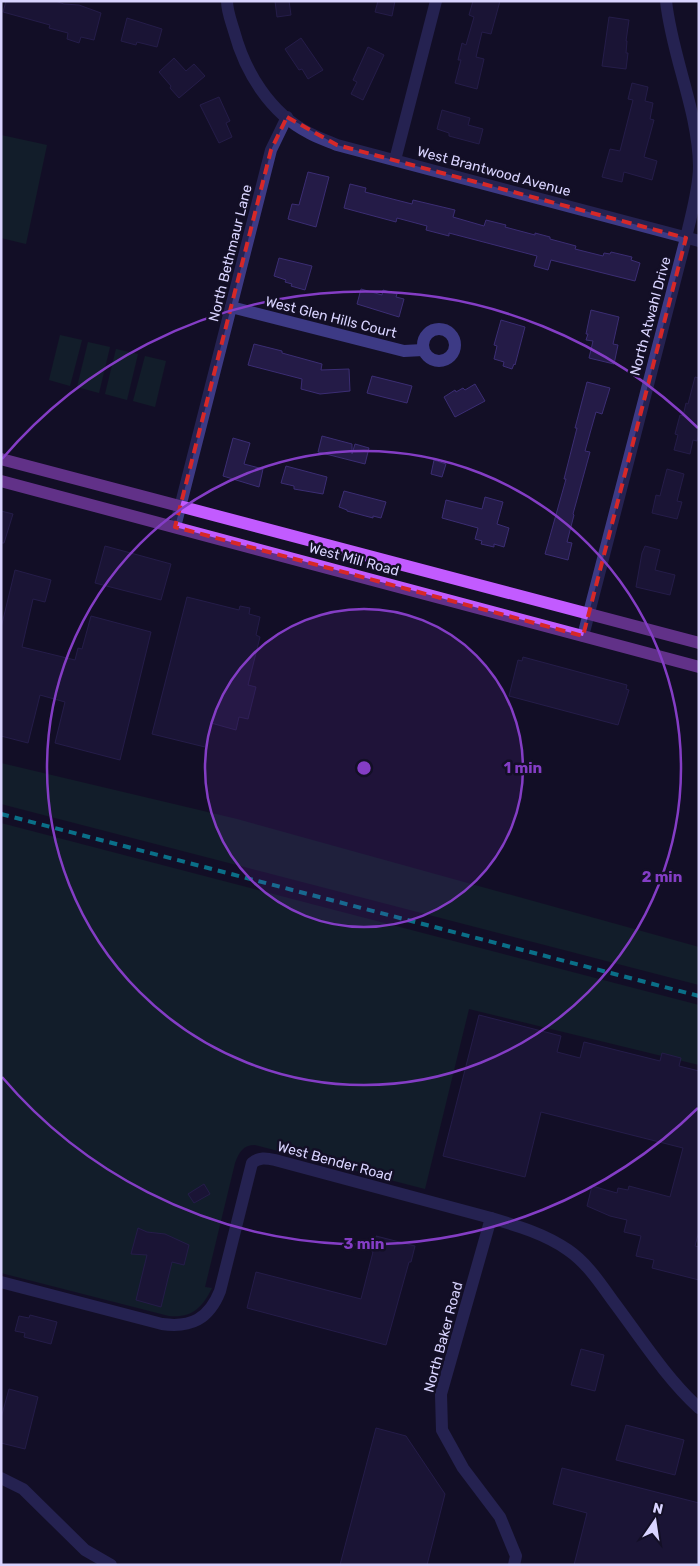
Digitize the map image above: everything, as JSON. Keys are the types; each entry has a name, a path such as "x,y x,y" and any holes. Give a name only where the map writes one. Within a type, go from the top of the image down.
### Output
{"main road":[{"name":"West Mill Road","path":"1,459 699,642"},
{"name":"West Mill Road","path":"1,481 699,667"}],"street":[{"path":"395,160 436,1"},
{"name":"North Atwahl Drive","path":"583,636 692,240 699,168 697,142 666,1"},
{"path":"223,2 243,59 254,79 287,118"},
{"name":"West Brantwood Avenue","path":"287,118 309,133 337,145 692,240"},
{"name":"North Bethmaur Lane","path":"174,527 271,150 287,118"},
{"name":"West Glen Hills Court","path":"231,307 404,351 423,350"},
{"name":"West Bender Road","path":"1,1282 162,1324 172,1325 193,1322 209,1311 220,1291 252,1163 262,1158 275,1160 491,1218 548,1238 569,1251 588,1268 687,1398 699,1408"},
{"name":"North Baker Road","path":"491,1218 441,1394 442,1430 464,1468 500,1517 516,1556 514,1565"},
{"path":"1,1478 23,1489 85,1550 111,1565"}],"highlighted area":[{"path":"287,117 337,145 686,238 583,636 175,527 271,150"}],"green space":[{"path":"1,135 47,145 26,244 1,238"},
{"path":"60,335 82,340 70,386 49,380"},
{"path":"88,342 110,347 99,393 77,387"},
{"path":"116,349 138,354 127,400 105,394"},
{"path":"145,356 166,361 155,407 133,401"},
{"path":"1,763 237,819 699,947 699,985 1,804"},
{"path":"1,823 699,1005 699,1065 469,1009 425,1189 251,1145 240,1152 235,1163 205,1287 212,1288 200,1306 190,1313 169,1316 1,1273"}],"building":[{"path":"6,1 55,1 79,5 101,13 94,40 81,37 79,43 67,39 68,33 49,28 50,25 3,12"},
{"path":"275,1 289,1 291,15 277,17"},
{"path":"378,1 395,1 392,16 375,12"},
{"path":"473,1 500,1 491,34 482,32 476,57 484,59 477,89 455,83 461,60 458,60 462,43 466,45 474,17 469,15"},
{"path":"609,17 629,20 626,41 626,53 628,53 626,69 602,66"},
{"path":"127,18 162,29 157,47 137,42 136,45 121,41"},
{"path":"301,38 323,70 308,79 302,69 299,70 285,49"},
{"path":"368,47 384,55 363,100 351,94 357,82 353,80"},
{"path":"174,58 186,71 194,64 205,76 179,98 159,72"},
{"path":"632,83 648,87 645,101 653,103 650,119 654,120 644,157 657,161 652,180 624,172 622,182 602,177 610,149 620,151 633,100 628,99"},
{"path":"219,97 230,121 226,123 232,137 219,143 200,105"},
{"path":"442,110 470,118 468,125 483,129 479,144 449,136 449,133 437,129"},
{"path":"308,172 329,177 316,227 288,219 292,204 299,205"},
{"path":"350,184 366,188 365,192 412,204 413,200 455,210 453,217 484,226 486,220 535,235 535,233 550,237 550,239 576,246 575,249 603,256 604,253 610,254 611,252 632,257 631,260 640,263 635,281 551,260 548,270 534,266 537,256 449,233 449,236 426,230 427,226 397,218 396,222 344,208"},
{"path":"279,258 312,266 305,290 291,286 292,284 285,282 286,280 274,276"},
{"path":"361,289 382,295 383,290 397,294 396,297 404,299 399,317 357,304"},
{"path":"591,310 619,317 613,344 618,345 614,364 589,358 593,341 586,340 588,334 586,334"},
{"path":"501,320 525,327 515,365 512,369 503,366 504,362 494,359 497,346 494,345"},
{"path":"254,344 322,364 321,370 349,369 350,391 320,394 301,389 302,379 248,365"},
{"path":"372,376 412,386 407,403 367,393"},
{"path":"695,377 699,378 699,432 697,441 693,440 690,454 674,450 678,435 675,434 680,415 683,416 686,403 688,404"},
{"path":"587,382 610,388 602,414 596,412 585,451 590,452 567,542 572,543 568,560 545,554 566,479 564,479"},
{"path":"475,384 485,401 455,417 444,397 455,390 456,392 463,388 465,390"},
{"path":"322,436 352,444 352,454 355,444 369,448 365,464 318,452"},
{"path":"233,438 250,443 244,464 263,469 259,487 223,476"},
{"path":"434,460 446,464 442,477 431,474"},
{"path":"286,466 327,477 323,494 294,489 294,486 281,483"},
{"path":"667,469 684,474 677,501 682,502 677,519 652,513 656,495 660,496"},
{"path":"344,491 386,502 381,518 373,516 373,518 339,507"},
{"path":"485,497 503,502 497,524 509,528 504,547 494,544 494,547 481,544 482,541 475,539 478,528 442,518 446,500 482,509"},
{"path":"1,511 13,514 4,543 1,543"},
{"path":"105,546 171,564 161,600 95,583"},
{"path":"645,546 660,550 655,570 675,575 670,595 636,587"},
{"path":"15,570 51,580 45,602 33,599 22,647 75,660 78,648 82,649 91,616 151,632 120,760 55,743 65,702 40,695 28,743 1,736 1,628"},
{"path":"187,597 239,610 240,606 250,608 249,614 260,617 256,635 260,637 248,685 256,687 248,719 239,717 236,730 211,723 205,747 152,734"},
{"path":"523,657 627,685 626,689 629,690 618,725 509,696 518,660 522,661"},
{"path":"479,1015 561,1036 557,1052 580,1058 584,1042 660,1061 662,1053 681,1058 679,1066 699,1071 699,1231 695,1246 699,1247 699,1280 652,1268 654,1260 636,1256 641,1236 624,1232 627,1220 610,1216 587,1206 592,1186 617,1193 618,1188 628,1190 629,1186 670,1197 683,1148 541,1112 525,1177 443,1156"},
{"path":"204,1184 210,1194 194,1203 188,1194"},
{"path":"138,1228 147,1232 165,1234 189,1245 184,1265 172,1262 161,1307 136,1300 147,1255 131,1254"},
{"path":"376,1236 415,1246 386,1345 247,1308 256,1272 361,1299"},
{"path":"30,1315 57,1322 51,1344 24,1337 25,1333 15,1331 19,1316 29,1318"},
{"path":"581,1349 604,1355 595,1391 571,1385"},
{"path":"9,1389 38,1397 25,1449 1,1443 1,1418"},
{"path":"626,1425 684,1440 675,1475 616,1460"},
{"path":"376,1428 406,1436 445,1494 427,1565 340,1565"},
{"path":"562,1468 699,1503 699,1565 574,1565 587,1513 553,1504"}],"railway":[{"path":"1,814 699,996"}]}
